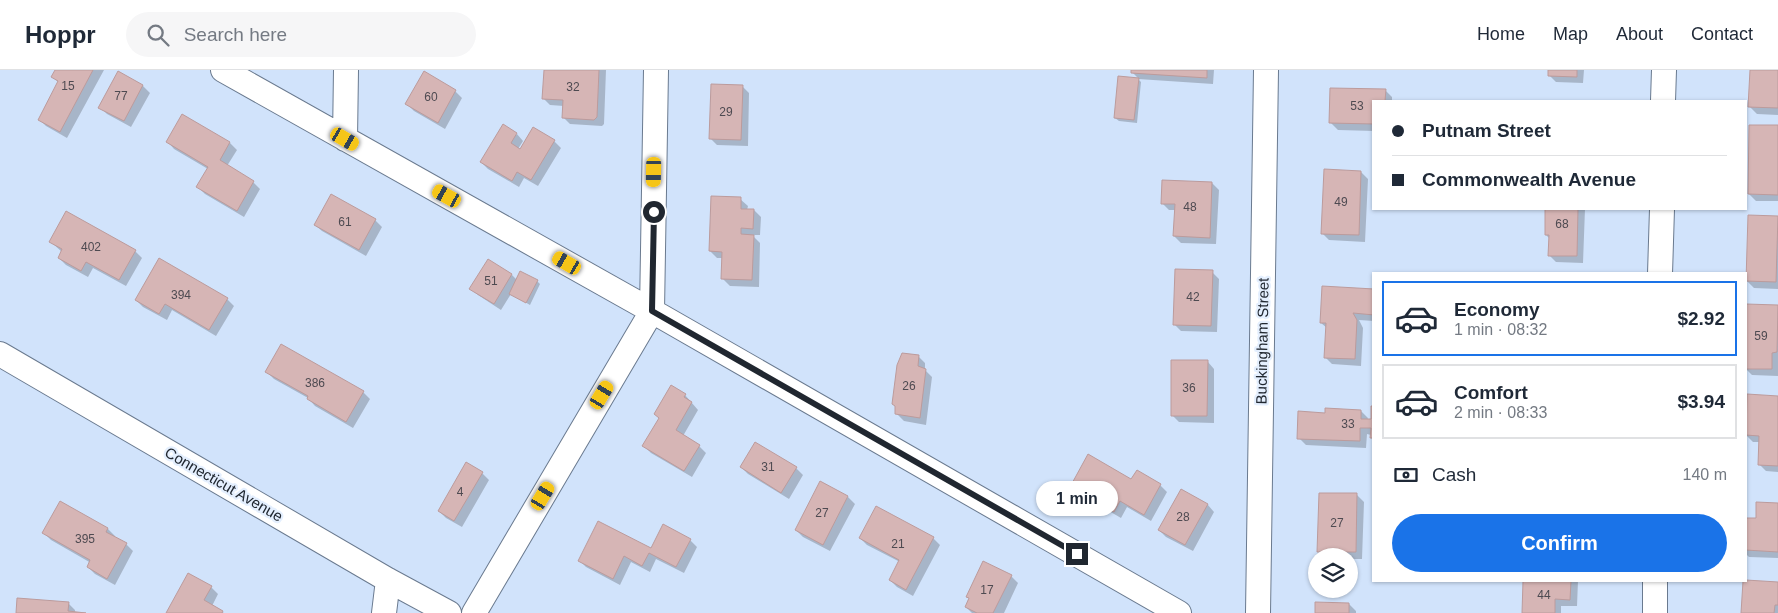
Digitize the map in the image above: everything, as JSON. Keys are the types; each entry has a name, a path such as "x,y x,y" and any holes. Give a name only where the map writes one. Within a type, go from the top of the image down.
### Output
{"street":[{"path":"222,70 652,311 1179,613"},
{"path":"345,139 346,70"},
{"path":"474,613 652,311 656,70"},
{"name":"Buckingham Street","path":"1258,613 1266,70"},
{"path":"1663,100 1664,70"},
{"path":"1660,272 1662,210"},
{"name":"Connecticut Avenue","path":"0,354 388,580 449,613"},
{"path":"384,613 388,580"},
{"path":"1655,582 1655,613"}],"building":[{"path":"55,70 93,70 60,132 38,120 58,81 51,77"},
{"path":"544,70 599,70 597,117 594,120 562,118 563,100 542,99"},
{"path":"1131,70 1207,70 1207,78 1131,73"},
{"path":"1548,70 1577,70 1577,77 1548,76"},
{"path":"1750,70 1778,70 1778,108 1748,107"},
{"path":"118,71 143,85 124,121 98,108"},
{"path":"424,71 456,90 438,123 405,104"},
{"path":"1118,76 1139,78 1134,120 1114,118"},
{"path":"711,84 743,85 741,140 709,139"},
{"path":"1330,88 1386,89 1385,100 1372,100 1372,124 1329,123"},
{"path":"182,114 230,142 220,160 254,181 237,211 196,187 208,167 166,142"},
{"path":"503,124 517,133 511,143 520,149 533,127 555,140 531,180 517,172 512,181 480,162"},
{"path":"1749,125 1778,125 1778,195 1748,194"},
{"path":"1324,169 1361,171 1359,235 1321,234"},
{"path":"1162,180 1212,182 1210,238 1173,236 1175,204 1161,204"},
{"path":"331,194 376,219 359,250 314,225"},
{"path":"711,196 741,197 741,209 754,209 753,229 741,228 741,234 754,235 752,280 721,279 722,252 709,251"},
{"path":"1545,210 1578,210 1577,256 1548,256 1549,235 1545,235"},
{"path":"66,211 136,250 119,280 86,262 81,271 58,258 62,249 49,242"},
{"path":"1748,215 1778,216 1776,282 1747,281"},
{"path":"159,258 228,298 209,330 165,304 159,314 135,300"},
{"path":"488,259 512,274 494,304 469,289"},
{"path":"1175,269 1213,270 1211,326 1173,325"},
{"path":"520,271 538,280 526,303 509,294"},
{"path":"1322,286 1372,289 1372,315 1353,313 1357,320 1355,359 1324,358 1326,323 1320,323"},
{"path":"1747,304 1778,305 1777,352 1772,353 1772,369 1747,369"},
{"path":"281,344 364,391 346,422 307,399 308,396 265,372"},
{"path":"902,353 919,355 918,366 926,369 920,418 895,414 895,406 892,404 897,365"},
{"path":"1171,360 1208,360 1207,416 1171,416"},
{"path":"671,385 686,394 684,397 692,402 676,430 700,445 684,471 642,446 659,418 654,414"},
{"path":"1747,394 1778,396 1778,466 1758,465 1759,436 1747,435"},
{"path":"1372,406 1372,438 1370,438 1371,428 1360,428 1360,441 1297,439 1298,411 1325,413 1325,408 1361,410 1361,419 1371,419"},
{"path":"755,442 797,467 781,493 740,467"},
{"path":"1088,454 1131,479 1137,470 1161,484 1144,515 1120,501 1114,512 1070,487"},
{"path":"466,462 483,472 454,521 438,511"},
{"path":"820,481 848,496 823,545 795,530"},
{"path":"1181,489 1208,504 1185,545 1158,530"},
{"path":"1319,493 1357,493 1356,548 1317,548"},
{"path":"60,501 108,528 106,532 127,543 107,579 87,567 90,560 42,533"},
{"path":"1756,502 1778,503 1778,552 1747,550 1747,518 1756,518"},
{"path":"876,506 934,537 906,590 889,580 899,560 859,538"},
{"path":"598,521 651,548 663,524 691,539 676,567 649,553 642,566 624,556 613,579 578,561"},
{"path":"983,561 1012,575 993,613 977,613 965,607 969,598 966,597"},
{"path":"188,573 212,586 204,600 223,611 222,613 166,613"},
{"path":"1747,580 1778,582 1778,605 1775,605 1774,613 1741,613 1743,582 1747,582"},
{"path":"1523,582 1571,582 1570,600 1555,599 1555,613 1522,613"},
{"path":"17,598 69,602 68,611 86,613 16,613"},
{"path":"1315,602 1349,603 1349,613 1315,613"}],"route":[{"path":"654,212 652,311 1077,554"}]}
